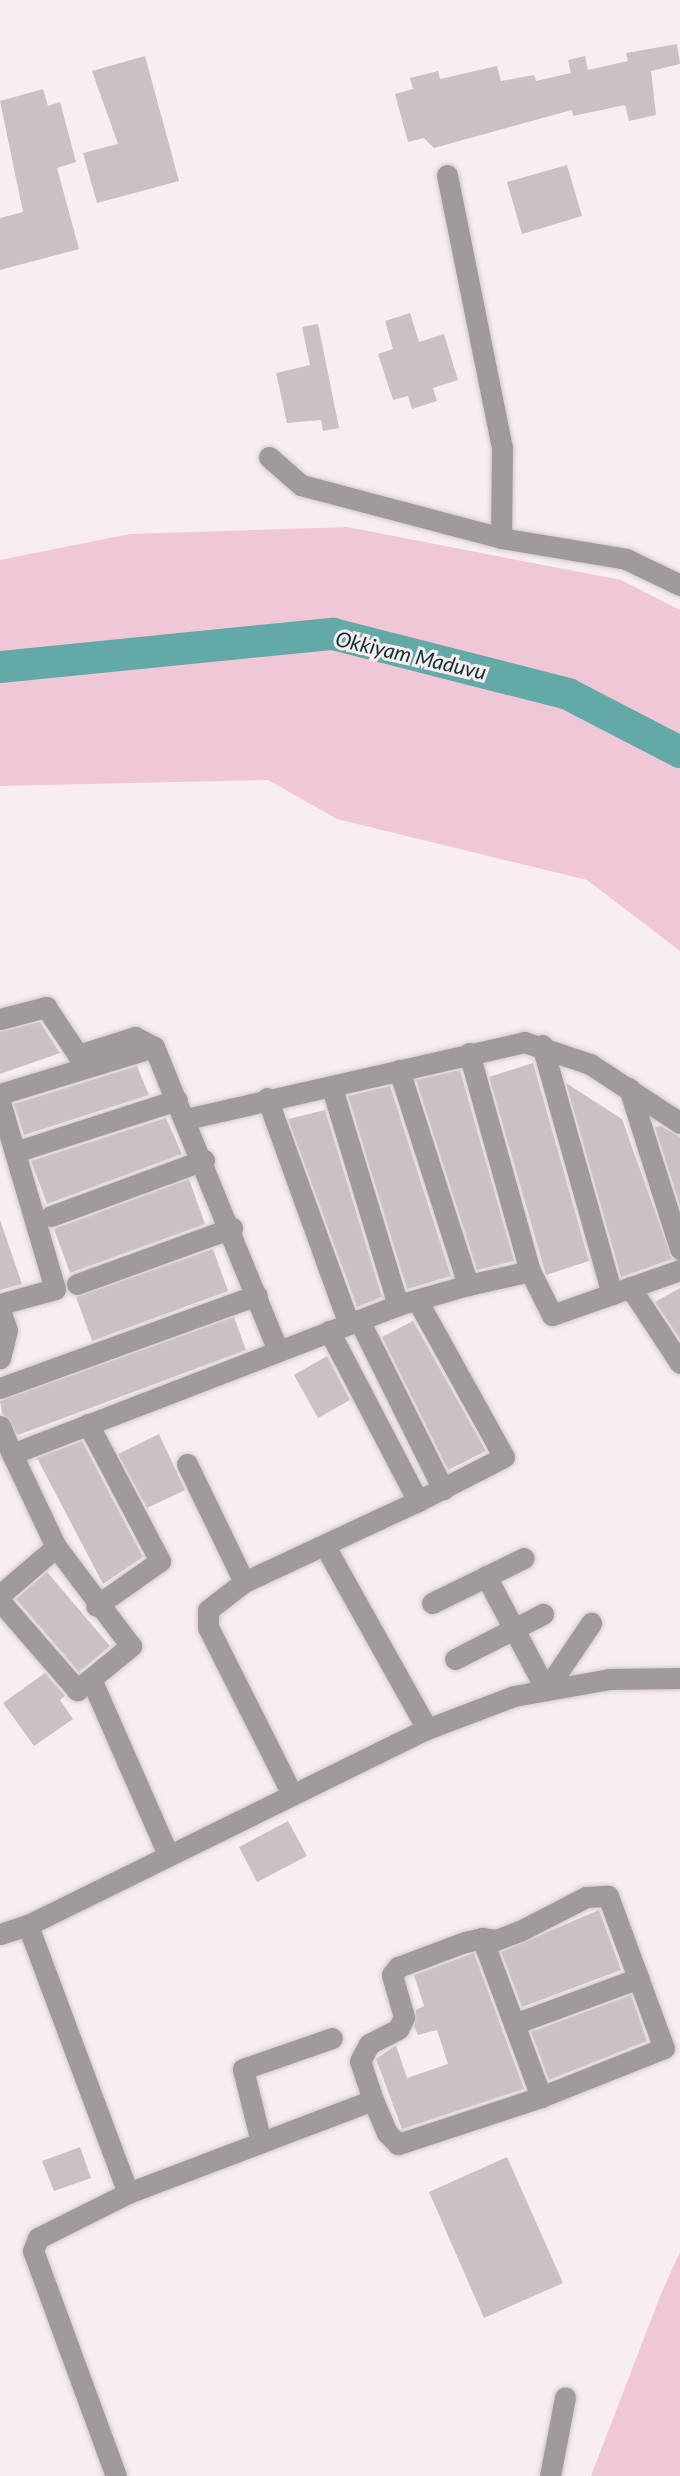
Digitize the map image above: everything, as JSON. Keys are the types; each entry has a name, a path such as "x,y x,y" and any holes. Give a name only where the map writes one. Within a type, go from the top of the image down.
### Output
{"street":[{"path":"447,175 502,448 501,538"},
{"path":"269,457 301,485 501,538 626,559 680,585"},
{"path":"0,1019 46,1007 78,1055 135,1037 154,1046 232,1228 278,1351"},
{"path":"15,1152 181,1110 332,1088 469,1053 524,1042 542,1045 629,1088 680,1123"},
{"path":"542,1045 621,1291 680,1363"},
{"path":"0,1094 154,1046"},
{"path":"469,1053 530,1271 552,1315 680,1270"},
{"path":"399,1070 468,1285"},
{"path":"292,1794 208,1627 208,1610 218,1597 244,1582 326,1548 418,1501 440,1483 504,1457 408,1302 332,1088"},
{"path":"629,1088 680,1249"},
{"path":"267,1098 346,1325 418,1501"},
{"path":"0,1102 55,1289 0,1304"},
{"path":"51,1216 204,1160"},
{"path":"77,1284 232,1228"},
{"path":"12,1454 408,1302 530,1271"},
{"path":"0,1388 257,1295"},
{"path":"0,1310 7,1330 0,1359"},
{"path":"346,1325 440,1483"},
{"path":"88,1424 160,1561 96,1606"},
{"path":"0,1426 56,1547 96,1606 131,1646 78,1690 0,1601"},
{"path":"187,1464 244,1582"},
{"path":"0,1594 56,1547"},
{"path":"326,1548 427,1729"},
{"path":"432,1603 524,1558"},
{"path":"486,1576 546,1690"},
{"path":"455,1659 543,1614"},
{"path":"546,1690 591,1623"},
{"path":"0,1934 28,1925 427,1729 546,1690 609,1679 680,1678"},
{"path":"91,1679 168,1854"},
{"path":"608,1896 639,1978 662,2052 398,2144 373,2099 360,2061 369,2044 398,2029 404,2017 394,1970 482,1938 496,1940 586,1897 608,1896"},
{"path":"28,1925 128,2193"},
{"path":"482,1938 541,2096"},
{"path":"514,2024 639,1978"},
{"path":"261,2142 243,2069 332,2038"},
{"path":"116,2476 33,2251 44,2232 128,2193 373,2099"},
{"path":"550,2476 565,2397"}],"shaded area":[{"path":"347,527 621,580 680,610 680,951 587,880 337,819 268,780 0,786 0,560 130,534"},
{"path":"680,2252 680,2476 591,2476 661,2294"}],"building":[{"path":"677,44 680,64 651,71 656,115 629,121 625,105 573,116 572,110 434,148 424,138 408,142 395,94 413,89 410,78 438,71 440,79 497,66 501,81 534,75 536,81 571,73 568,60 585,56 588,70 628,61 626,53"},
{"path":"145,56 179,181 97,203 83,153 118,144 92,71"},
{"path":"43,89 48,106 60,102 76,162 57,168 79,249 0,270 0,218 23,212 0,101"},
{"path":"567,165 582,216 522,234 507,182"},
{"path":"410,313 419,342 444,334 458,380 433,388 437,401 412,409 408,396 393,400 378,354 393,349 385,321"},
{"path":"318,324 339,428 323,431 321,420 287,423 276,373 310,365 302,327"},
{"path":"40,1022 60,1053 0,1074 0,1032"},
{"path":"533,1063 589,1261 546,1275 489,1077"},
{"path":"137,1066 149,1095 24,1135 14,1104"},
{"path":"460,1070 514,1261 477,1270 416,1080"},
{"path":"566,1083 622,1119 672,1259 621,1277"},
{"path":"390,1086 451,1276 407,1289 348,1096"},
{"path":"325,1110 382,1297 357,1307 288,1119"},
{"path":"166,1118 182,1154 47,1204 31,1161"},
{"path":"661,1126 680,1137 680,1206 655,1127"},
{"path":"189,1179 205,1224 70,1273 54,1229"},
{"path":"0,1220 22,1284 0,1290"},
{"path":"213,1249 228,1291 92,1341 76,1297"},
{"path":"680,1288 680,1339 655,1302"},
{"path":"234,1317 246,1350 18,1435 2,1413 0,1401"},
{"path":"413,1321 486,1451 448,1470 382,1337"},
{"path":"327,1356 350,1400 318,1418 294,1375"},
{"path":"159,1434 185,1490 147,1508 118,1454"},
{"path":"82,1441 143,1557 103,1584 37,1458"},
{"path":"47,1572 110,1646 79,1672 16,1599"},
{"path":"45,1673 65,1696 60,1700 73,1719 34,1746 3,1703"},
{"path":"288,1821 307,1856 257,1882 239,1847"},
{"path":"599,1910 621,1970 522,2007 501,1952"},
{"path":"474,1953 524,2089 402,2129 376,2059 396,2045 407,2078 448,2064 437,2030 418,2035 414,2026 416,2010 424,2006 414,1975"},
{"path":"631,1995 647,2041 549,2080 531,2032"},
{"path":"80,2147 91,2178 54,2191 42,2161"},
{"path":"507,2157 563,2283 484,2318 429,2192"}],"waterway":[{"name":"Okkiyam Maduvu","path":"0,667 333,634 568,694 680,752"}]}
